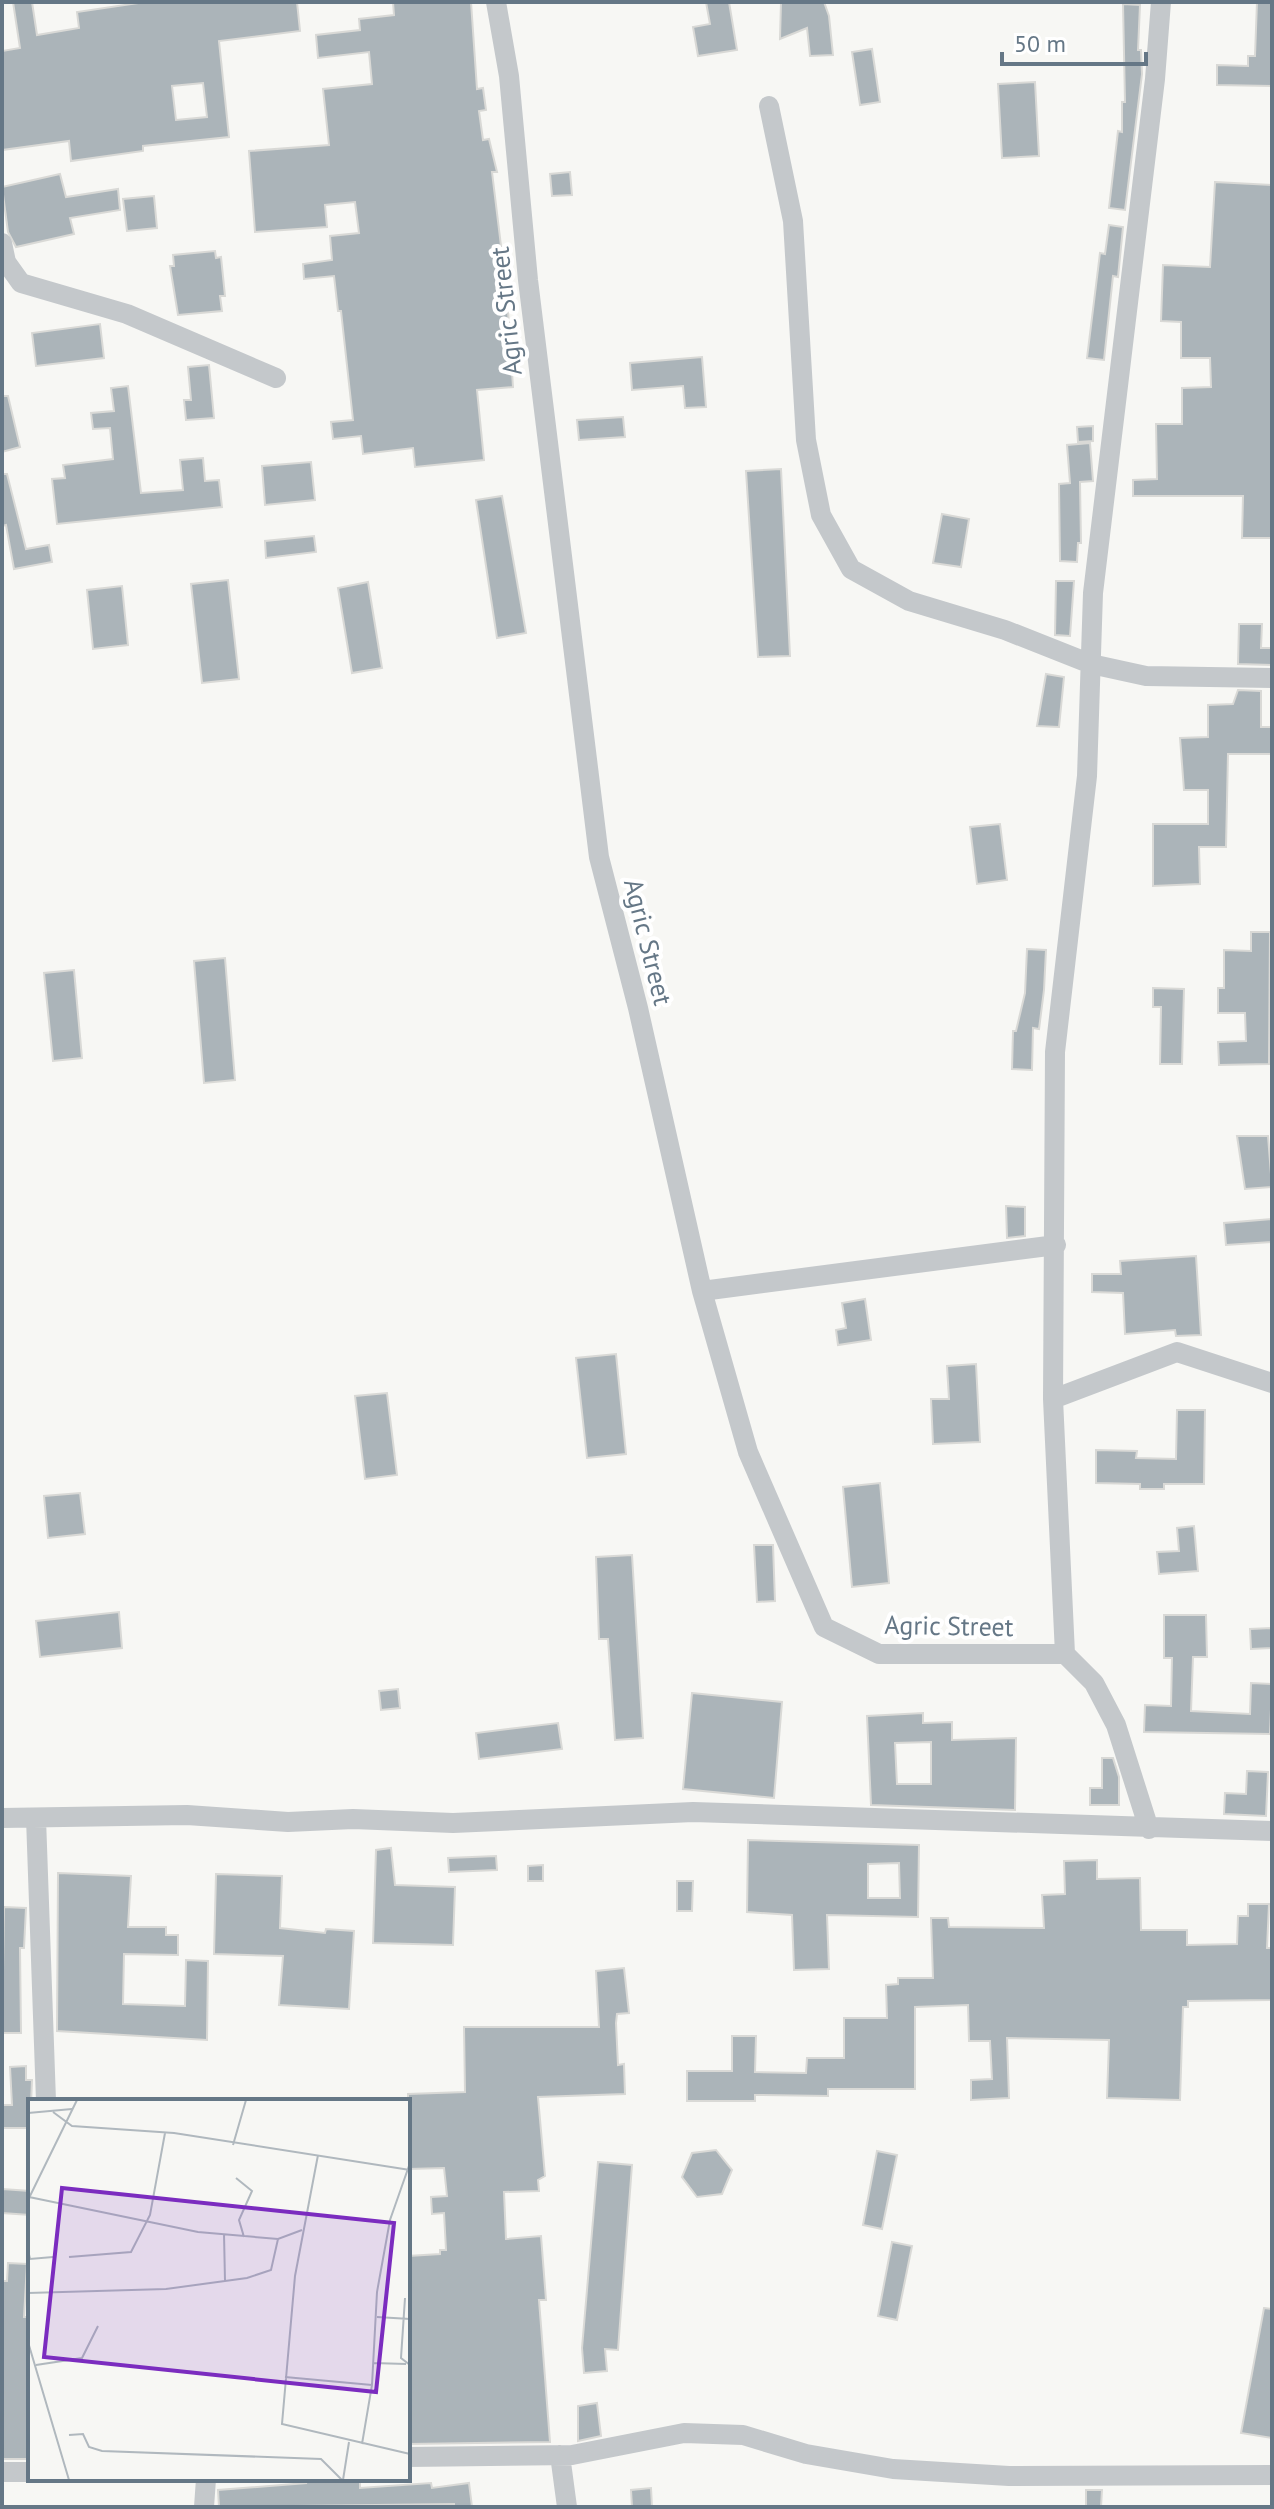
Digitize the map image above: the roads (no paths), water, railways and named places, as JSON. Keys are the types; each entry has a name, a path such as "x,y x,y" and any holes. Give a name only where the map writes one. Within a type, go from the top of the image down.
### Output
{"street":[{"name":"Agric Street","path":"496,2 512,100 528,280 599,857 638,1008 702,1291 748,1452 824,1627 879,1654 1065,1654"},
{"path":"1149,1829 1116,1725 1094,1683 1065,1654 1053,1399 1055,1052 1087,776 1093,593 1155,79 1161,2"},
{"path":"769,106 793,221 806,440 821,515 851,569 909,601 1005,630 1091,664 1146,676 1272,678"},
{"path":"2,243 6,262 21,283 127,314 276,378"},
{"path":"702,1291 1056,1245"},
{"path":"1053,1399 1177,1352 1272,1383"},
{"path":"2,1818 187,1815 288,1822 453,1823 693,1812 1272,1831"},
{"path":"36,1818 46,2099"},
{"path":"410,2457 560,2455 684,2433 743,2435 806,2454 893,2469 1009,2476 1272,2475"},
{"path":"560,2455 567,2507"},
{"path":"2,2472 28,2472"},
{"path":"204,2507 206,2481"}]}
